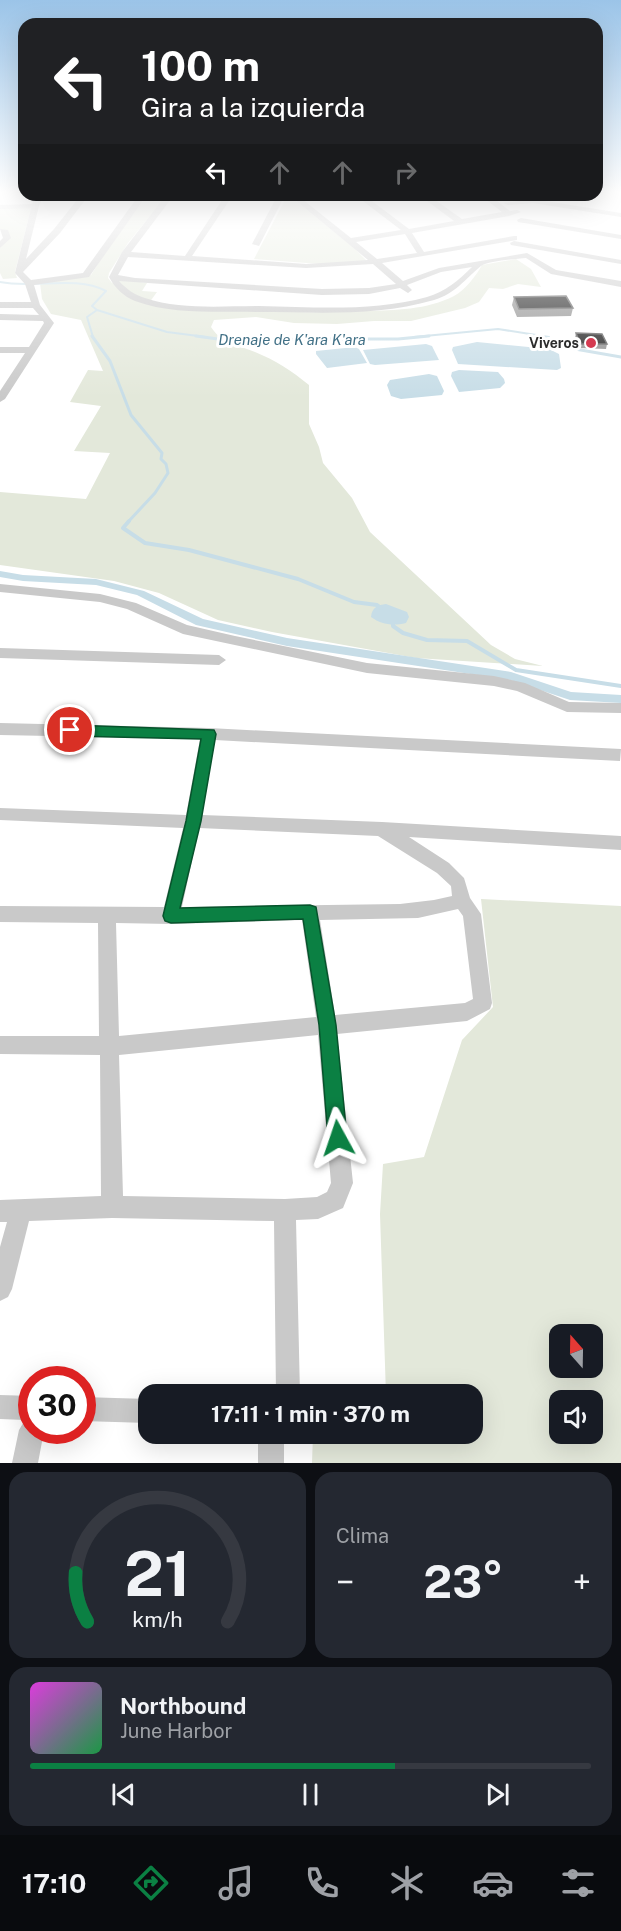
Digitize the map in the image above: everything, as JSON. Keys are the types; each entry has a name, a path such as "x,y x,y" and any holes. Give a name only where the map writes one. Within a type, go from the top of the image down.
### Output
{"street":[{"path":"19,273 22,261"},
{"path":"19,273 30,261"},
{"path":"29,284 86,275 96,261"},
{"path":"120,261 113,277 126,293 153,303 175,301 323,310 383,308 421,301 450,291 479,264"},
{"path":"190,261 194,271"},
{"path":"113,277 194,271 313,273 387,261"},
{"path":"194,271 304,291 369,291 401,285 429,272 494,261"},
{"path":"538,261 550,271 560,274 621,284"},
{"path":"378,263 421,301"},
{"path":"0,399 50,323 36,305 29,284 19,273"},
{"path":"304,291 313,273"},
{"path":"0,306 36,305"},
{"path":"0,317 46,318"},
{"path":"0,350 33,350"},
{"path":"0,377 14,377"},
{"path":"0,582 31,590"},
{"path":"0,588 100,598 131,606 183,629 367,668 494,681 520,687 567,707 621,708"},
{"path":"0,653 219,660"},
{"path":"0,729 209,734 621,756"},
{"path":"171,916 193,821 209,734"},
{"path":"0,814 382,829 621,843"},
{"path":"0,1045 111,1046 467,1012 483,1003 472,914 461,900 457,881 422,854 382,829"},
{"path":"0,914 171,916 310,912 435,908 453,905 461,900"},
{"path":"0,1289 11,1211 112,1207 285,1210 318,1208 335,1200 342,1183 327,1025 310,912"},
{"path":"107,916 112,1207"},
{"path":"285,1210 288,1384"},
{"path":"0,1407 18,1408"},
{"path":"96,1409 138,1411"},
{"path":"26,1463 29,1444"},
{"path":"271,1444 271,1463"}],"shaded area":[{"path":"0,261 18,261 15,272 17,278 3,279 0,273"},
{"path":"100,261 116,261 108,278 112,283 119,279 147,283 142,291 157,292 149,303 230,310 338,312 399,310 444,301 462,290 482,265 519,261 531,269 541,287 518,284 503,289 489,288 479,302 465,308 411,321 294,323 256,317 214,320 211,327 230,344 269,359 309,385 309,424 323,463 352,498 370,532 491,645 515,659 543,666 416,658 272,632 218,620 159,593 114,581 0,565 0,492 86,499 110,453 74,451 101,406 70,402 88,370 103,371 81,320 51,314 42,299 40,283 91,275"},
{"path":"284,261 363,261 320,264"},
{"path":"481,899 621,906 621,1463 312,1463 313,1444 483,1444 483,1384 386,1384 380,1214 383,1164 424,1157 462,1040 493,1007"}],"water":[{"path":"477,342 549,349 559,354 561,368 557,370 458,364 452,350 453,347"},
{"path":"426,344 432,346 439,360 375,365 370,364 363,350"},
{"path":"355,347 359,349 367,363 327,368 316,354 316,351"},
{"path":"459,370 498,372 505,383 500,388 459,392 451,376 452,372"},
{"path":"429,374 437,376 444,391 442,395 401,399 391,396 387,385 390,380"},
{"path":"386,604 407,612 409,617 406,623 388,624 371,617 376,607"}],"building":[{"path":"566,296 573,308 519,309 514,297"},
{"path":"576,333 602,334 607,344 580,344"}],"waterway":[{"name":"Drenaje de K'ara K'ara","path":"0,282 13,284 68,283 94,286 106,291 92,306 97,310"},
{"path":"93,337 87,317 97,310"},
{"name":"Drenaje de K'ara K'ara","path":"97,310 167,332 206,337"},
{"name":"Drenaje de K'ara K'ara","path":"414,337 498,329 549,337"},
{"path":"92,336 110,361 131,415 162,453 161,459 166,464 168,473 155,493 128,522"},
{"name":"Drenaje de K'ara K'ara","path":"196,336 247,343 298,339 398,339 429,336"},
{"name":"Drenaje de K'ara K'ara","path":"541,336 575,349 621,357"},
{"path":"129,521 123,528 145,543 189,550 298,579 354,602 377,605 381,608"},
{"path":"0,574 23,578 96,582 140,593 200,622 287,642 511,676 570,696 621,699"},
{"path":"393,622 393,626 403,633 427,640 467,641 516,670 621,686"}],"place":[{"name":"Viveros","path":"591,343"}],"route":[{"path":"70,730 209,734 193,821 171,916 310,912 327,1025 338,1138"}]}
